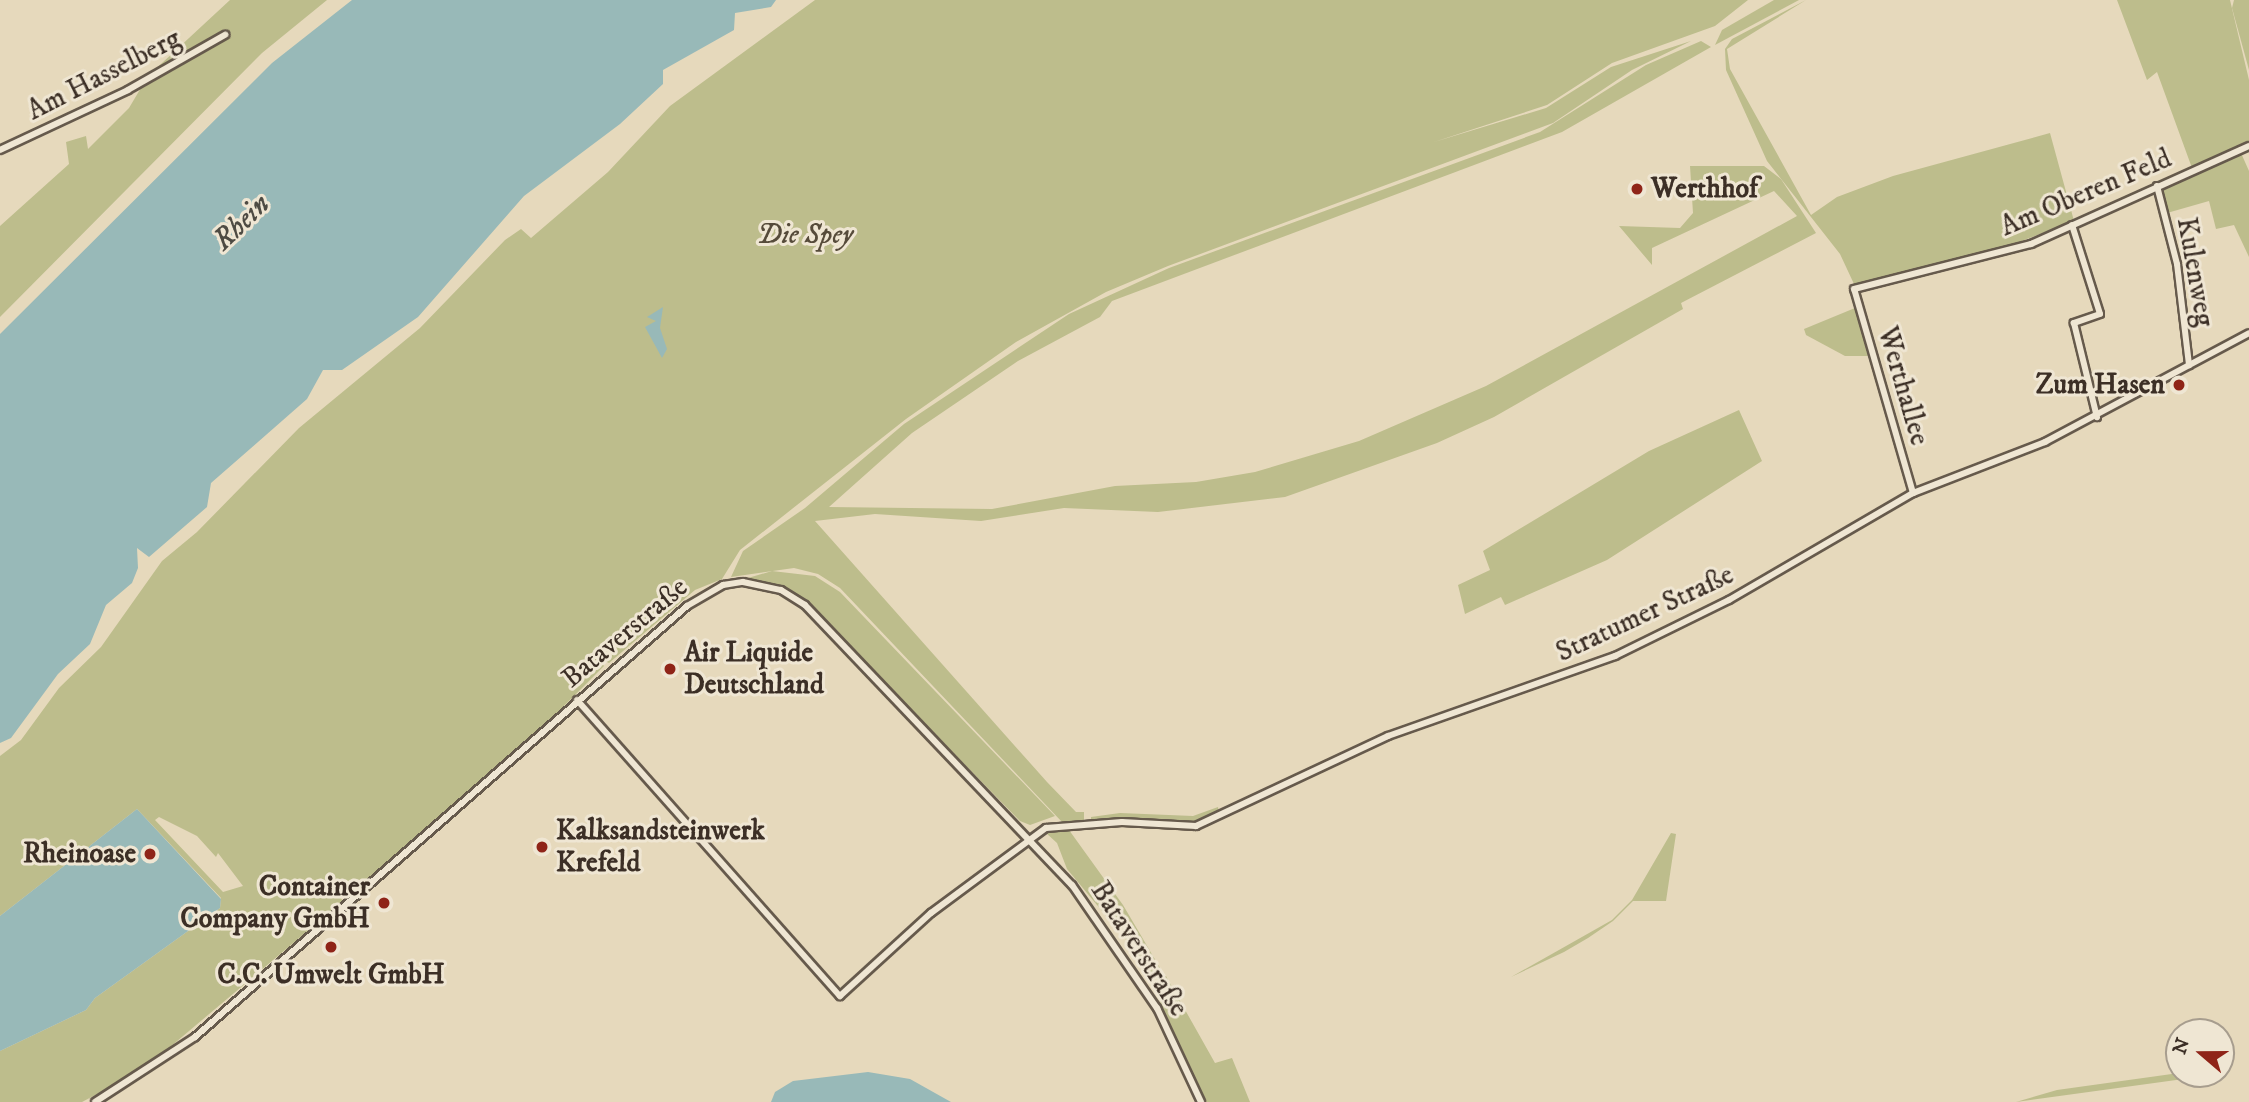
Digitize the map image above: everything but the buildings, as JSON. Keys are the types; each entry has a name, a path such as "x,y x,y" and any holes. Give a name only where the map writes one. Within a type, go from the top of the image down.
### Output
{"street":[{"name":"Am Hasselberg","path":"0,150 128,90 225,35"},
{"name":"Am Oberen Feld","path":"1854,289 2015,249 2249,146"},
{"name":"Kulenweg","path":"2157,186 2177,264 2189,366"},
{"path":"2072,225 2100,314 2074,323 2097,417"},
{"name":"Werthallee","path":"1854,289 1913,493"},
{"name":"Stratumer Straße","path":"577,701 840,996 931,914 1030,839 1052,826 1182,827 1209,821 1256,794 1388,736 1558,679 1648,641 1808,556 1913,493 2097,417 2249,333"},
{"name":"Bataverstraße","path":"95,1102 195,1037 704,593 736,583 765,584 805,605 1030,839 1134,969 1201,1102"}],"green space":[{"path":"230,0 327,0 262,53 0,317 0,226 69,164 66,142 86,136 88,149 129,108 148,76"},
{"name":"Die Spey","path":"815,0 1748,0 1715,26 1612,63 1547,105 1434,142 1546,108 1611,67 1691,41 1632,70 1553,123 1168,266 1106,292 1016,342 906,419 740,550 722,579 695,590 609,663 601,659 604,666 535,735 346,898 334,890 343,901 144,1069 82,1102 0,1102 0,1051 86,1010 95,998 220,908 221,898 137,809 0,916 0,756 21,740 59,688 101,647 162,561 197,532 299,428 420,328 505,240 521,229 531,238 608,172 670,106","holes":["159,817 197,836 216,857 218,853 243,886 223,892 155,820"]},
{"path":"1774,0 1799,0 1715,45 1722,30"},
{"path":"1806,0 1727,49 1730,69 1811,215 1837,197 1893,176 2050,133 2074,221 1993,252 1854,284 1840,254 1767,161 1726,70 1725,49 1732,39"},
{"path":"2117,0 2230,0 2249,80 2249,143 2192,168 2157,72 2147,80"},
{"path":"2234,0 2249,0 2249,70 2232,8"},
{"path":"1701,41 1711,47 1562,132 1112,301 1100,317 1018,361 912,433 829,507 992,509 1115,486 1196,482 1255,472 1359,441 1486,386 1797,216 1774,191 1652,248 1652,265 1619,226 1680,228 1693,213 1690,166 1764,166 1781,179 1816,233 1681,303 1683,309 1494,417 1437,443 1285,497 1158,512 1064,508 981,521 875,514 815,521 1047,782 1076,812 1084,812 1084,824 1062,822 840,588 818,574 794,568 731,577 743,551 805,508 904,424 1069,314 1169,268 1540,132 1646,65"},
{"path":"2241,153 2249,171 2249,257 2234,225 2216,229 2209,201 2167,213 2161,191"},
{"path":"1855,308 1868,356 1845,356 1806,335 1804,329"},
{"path":"1739,410 1762,461 1607,560 1505,605 1501,597 1465,614 1458,585 1490,570 1483,551 1649,451"},
{"path":"772,571 815,576 840,592 1055,816 1030,825 1020,821 809,605 779,585 748,578"},
{"path":"1218,807 1219,812 1194,823 1091,823 1091,817 1120,813 1193,816"},
{"path":"1069,830 1123,905 1163,973 1150,980 1127,941 1067,869 1057,843 1046,833"},
{"path":"1671,833 1676,834 1666,901 1633,901 1613,921 1588,938 1511,977 1612,920 1632,900"},
{"path":"1166,976 1215,1063 1232,1058 1250,1102 1205,1102 1152,984"},
{"path":"2165,1075 2165,1082 2016,1102 2057,1090"}],"water":[{"name":"Rhein","path":"352,0 776,0 771,7 735,13 734,30 663,70 663,84 620,124 524,196 418,317 342,370 323,370 307,399 211,483 207,507 149,557 137,548 138,568 132,583 106,605 90,644 58,674 11,738 0,743 0,334 272,63"},
{"path":"663,307 660,328 667,349 662,358 645,327 656,321 647,317"},
{"path":"137,809 221,899 220,908 95,998 86,1010 0,1051 0,916"},
{"path":"868,1072 910,1079 951,1102 771,1102 775,1092 793,1081"}],"place":[{"name":"Werthhof","path":"1637,189"},
{"name":"Zum Hasen","path":"2179,385"},
{"name":"Air Liquide Deutschland","path":"670,669"},
{"name":"Kalksandsteinwerk Krefeld","path":"542,847"},
{"name":"Rheinoase","path":"150,854"},
{"name":"Container Company GmbH","path":"384,903"},
{"name":"C.C. Umwelt GmbH","path":"331,947"}]}
